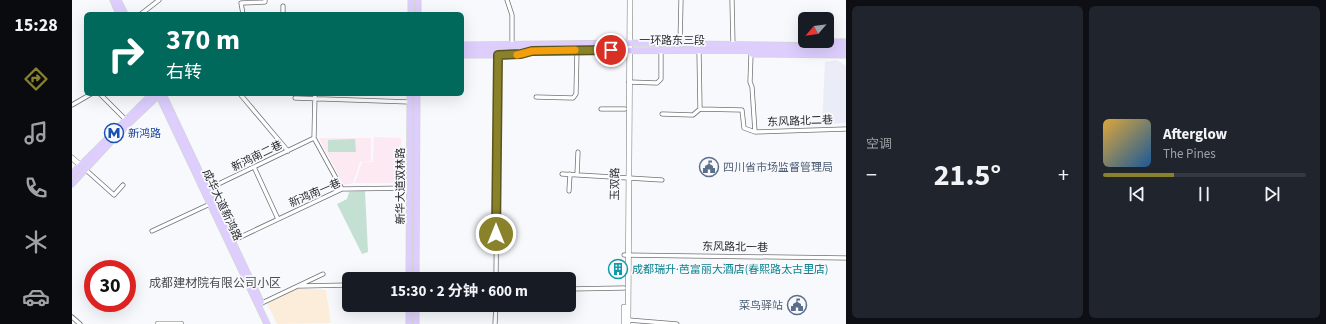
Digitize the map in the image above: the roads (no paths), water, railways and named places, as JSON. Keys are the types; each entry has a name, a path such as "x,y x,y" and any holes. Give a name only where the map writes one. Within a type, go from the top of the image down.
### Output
{"main road":[{"path":"113,0 118,12"},
{"path":"118,0 124,12"},
{"path":"410,12 411,0"},
{"path":"418,0 418,12"},
{"path":"626,0 628,43"},
{"path":"628,43 630,0"},
{"path":"464,48 512,42 532,48"},
{"path":"737,47 763,42 843,49"},
{"name":"一环路东三段","path":"532,48 628,43 737,47"},
{"name":"玉双路","path":"627,323 624,288 629,82 628,43"},
{"path":"737,47 843,49"},
{"path":"737,47 751,54 843,49"},
{"name":"一环路东三段","path":"532,48 699,51 737,47"},
{"path":"464,48 532,48"},
{"path":"464,48 498,55 521,54 532,48"},
{"name":"玉双路","path":"626,178 625,109 628,50"},
{"path":"72,174 125,119 150,96"},
{"path":"72,184 120,132 158,96"},
{"name":"成华大道新鸿路","path":"161,96 208,189 271,324"},
{"name":"成华大道新鸿路","path":"161,96 266,323"},
{"name":"新华大道双林路","path":"409,272 410,96"},
{"name":"新华大道双林路","path":"416,272 417,96"},
{"path":"72,158 80,165"},
{"name":"玉双路","path":"625,255 627,323"},
{"path":"409,312 409,324"},
{"path":"416,312 416,324"},
{"path":"158,324 181,324"}],"street":[{"path":"144,12 159,0"},
{"path":"243,12 241,3 266,2 265,0"},
{"path":"507,0 512,16 512,42"},
{"path":"680,44 681,0"},
{"path":"732,0 737,47"},
{"path":"283,6 283,12"},
{"path":"536,97 573,98 576,94 577,50"},
{"path":"629,82 657,83 661,79 661,50"},
{"path":"662,114 693,115 700,109 699,51"},
{"name":"东风路北二巷","path":"751,54 750,82 752,87 754,132"},
{"path":"496,272 498,55"},
{"path":"72,105 88,96"},
{"path":"102,96 125,119"},
{"path":"242,96 288,151"},
{"path":"295,98 315,96 410,102"},
{"path":"315,96 314,138 342,189"},
{"path":"601,109 625,109"},
{"name":"东风路北二巷","path":"700,109 742,110 744,128 754,132 846,129"},
{"name":"新鸿南二巷","path":"208,189 314,138"},
{"path":"577,175 578,152"},
{"path":"254,167 278,219"},
{"path":"86,170 114,196 124,185"},
{"path":"562,174 662,180"},
{"path":"569,191 570,174"},
{"name":"新鸿南一巷","path":"232,240 342,189 410,188"},
{"path":"152,231 210,204"},
{"name":"东风路北一巷","path":"625,255 846,258"},
{"path":"262,303 323,274"},
{"path":"298,286 342,285"},
{"path":"576,289 624,288"},
{"path":"495,324 496,312"},
{"path":"72,317 80,324"},
{"path":"627,323 677,324"}],"place":[{"name":"新鸿路","path":"114,133"},
{"name":"四川省市场监督管理局","path":"709,167"},
{"name":"成都瑞升·芭富丽大酒店(春熙路太古里店)","path":"618,269"},
{"name":"菜鸟驿站","path":"797,305"}],"district":[{"name":"成都建材院有限公司小区","path":"215,283"}]}
